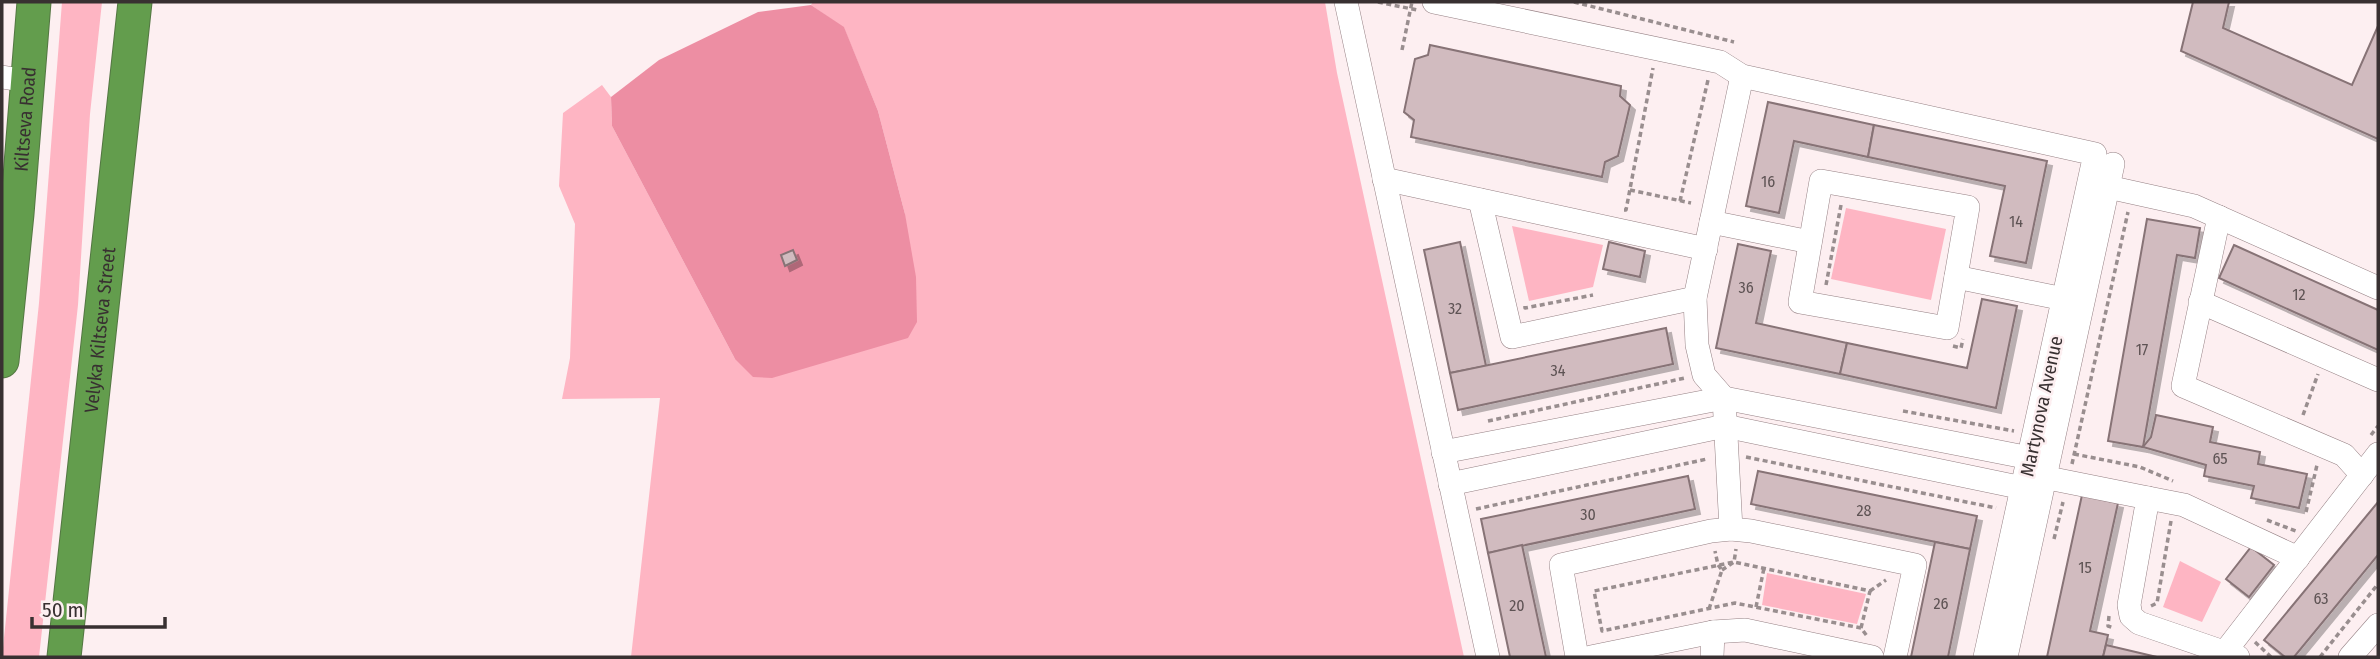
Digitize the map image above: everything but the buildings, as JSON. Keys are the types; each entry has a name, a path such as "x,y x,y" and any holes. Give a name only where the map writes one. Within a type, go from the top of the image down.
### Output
{"highway":[{"name":"Kiltseva Road","path":"2,361 17,214 14,79 34,2"},
{"name":"Velyka Kiltseva Street","path":"64,657 135,2"}],"street":[{"path":"1346,2 1488,657"},
{"path":"1429,7 1720,62 1742,76 2104,159"},
{"path":"1727,530 1724,398 1704,374 1697,345 1695,298 1742,76"},
{"name":"Martynova Avenue","path":"1985,657 2108,187 2104,159"},
{"name":"Martynova Avenue","path":"2006,657 2031,474 2064,299 2104,159"},
{"path":"1384,179 1706,249"},
{"path":"1821,181 1968,207 1947,328 1800,302 1810,242 1821,181"},
{"path":"2108,187 2194,206 2378,288"},
{"path":"1480,200 1512,337 1695,298"},
{"path":"2,254 17,214"},
{"path":"2219,217 2183,386 2344,455 2362,475"},
{"path":"1712,222 1810,242"},
{"path":"1956,277 2064,299"},
{"path":"2200,302 2378,380"},
{"path":"1443,452 1724,398 2068,483 2184,505 2298,558"},
{"path":"1450,484 1725,426 2031,474"},
{"path":"2148,498 2129,604 2132,616 2139,623 2231,655 2298,558 2378,454"},
{"path":"1577,657 1561,565 1727,530 1915,565 1895,657"},
{"path":"2350,657 2378,625"},
{"path":"1591,657 1713,632 1745,631 1872,657"},
{"path":"1712,657 1713,632"}],"path":[{"path":"1378,2 1410,9 1429,7"},
{"path":"1402,50 1412,2"},
{"path":"1574,2 1734,42"},
{"path":"1613,207 1626,210 1654,63"},
{"path":"1680,201 1708,80"},
{"path":"1630,190 1691,203"},
{"path":"1838,288 1826,285 1842,203"},
{"path":"2051,550 2130,203"},
{"path":"1522,295 1525,308 1592,295"},
{"path":"1948,345 1961,348 1963,337"},
{"path":"2303,415 2320,368"},
{"path":"1470,510 1707,459 1702,431"},
{"path":"1745,467 1746,456 1996,506 1993,519"},
{"path":"2306,512 2317,463 2329,468"},
{"path":"1727,530 1734,562"},
{"path":"1717,565 1727,530"},
{"path":"1709,608 1722,570 1734,562"},
{"path":"1734,562 1870,591 1861,628 1735,603 1602,631 1594,592 1717,565 1734,562"},
{"path":"1717,565 1722,570"},
{"path":"1756,607 1764,568"},
{"path":"2320,657 2378,584"}],"shaded area":[{"path":"62,2 102,2 90,114 78,305 39,657 2,657 39,303"},
{"path":"813,2 1325,2 1337,73 1464,657 631,657 660,398 562,399 570,358 575,224 559,186 563,113 602,85 611,97 612,126 735,359 905,214 878,111 844,28 811,5"},
{"path":"811,5 844,27 878,111 905,214 916,277 917,322 908,338 772,378 753,377 735,359 612,126 611,97 659,60 758,12"},
{"path":"1846,208 1946,229 1931,300 1831,279"},
{"path":"1512,226 1603,245 1593,287 1529,301"},
{"path":"2180,561 2221,582 2202,622 2163,607"},
{"path":"1767,573 1866,594 1857,624 1762,605"}]}
